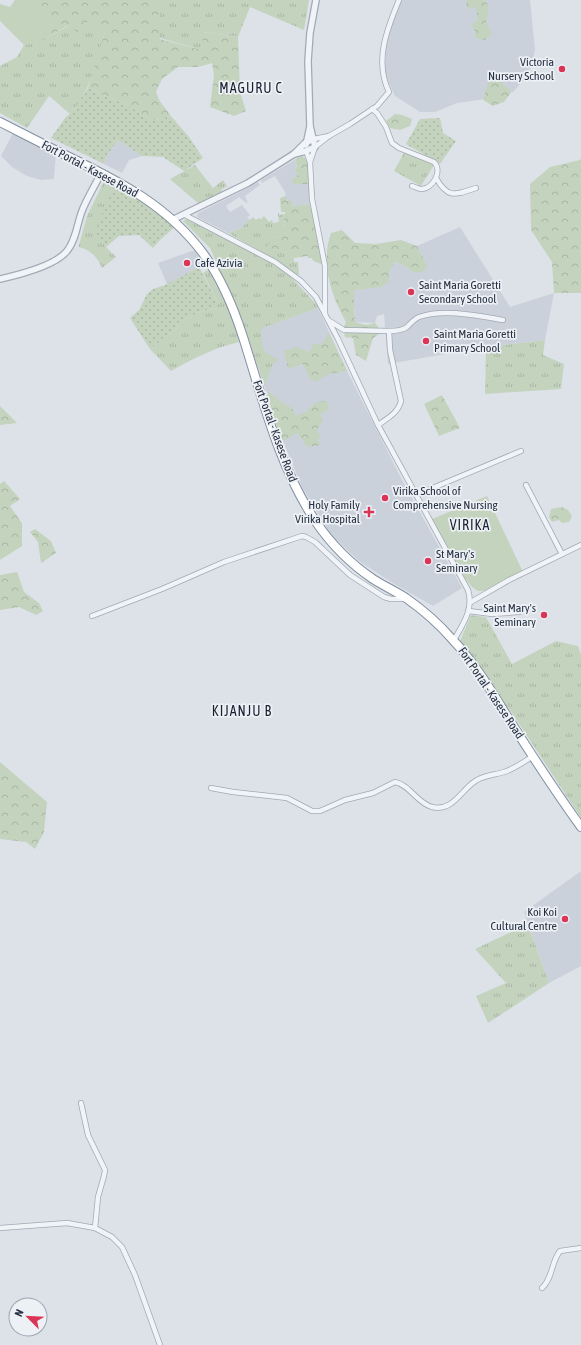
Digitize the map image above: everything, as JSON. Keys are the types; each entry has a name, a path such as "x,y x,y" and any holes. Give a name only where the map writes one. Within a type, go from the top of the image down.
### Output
{"highway":[{"name":"Fort Portal - Kasese Road","path":"0,122 139,194 162,210 204,255 230,300 243,335 280,452 305,504 317,524 331,542 344,555 373,578 407,599 429,616 454,640 475,667 559,796 581,827"}],"street":[{"path":"316,0 310,33 308,61 310,126 306,143 306,151 310,162 312,199 325,266 325,314"},
{"path":"294,154 315,147 328,136 350,124 377,106 389,92 384,82 382,67 383,47 389,24 399,0"},
{"path":"372,109 377,113 386,127 392,143 399,148 434,162 437,165 438,171 436,178 427,188 421,189 412,186"},
{"path":"310,126 315,147 310,162"},
{"path":"172,220 238,189 294,154 306,143 314,139 328,136"},
{"path":"0,280 35,270 68,251 72,245 82,213 101,173"},
{"path":"436,178 446,192 459,194 476,188"},
{"path":"185,215 275,262 301,281 316,297 338,339 378,425 468,590 471,602 469,611 454,640"},
{"path":"328,320 344,330 389,331 402,330 418,317 448,313 469,314 503,320"},
{"path":"338,339 344,330"},
{"path":"378,425 396,412 401,401 390,350 389,331"},
{"path":"416,495 521,451"},
{"path":"526,485 562,554"},
{"path":"92,616 129,600 162,589 224,562 302,536 315,542 350,575 384,597 391,599 407,599"},
{"path":"471,602 509,580 581,545"},
{"path":"469,611 492,614 519,612"},
{"path":"211,788 287,798 312,811 320,812 345,800 373,793 395,782 400,783 420,801 433,807 440,807 447,806 454,802 473,782 510,770 534,756"},
{"path":"81,1104 88,1135 105,1170 98,1197 95,1228"},
{"path":"0,1228 67,1223 95,1228 112,1237 122,1247 135,1275 160,1345"},
{"path":"542,1288 547,1283 556,1256 560,1251 581,1248"}],"shaded area":[{"path":"402,0 530,0 535,50 532,64 523,81 513,92 479,100 457,103 435,112 420,112 395,96 385,74 386,48 392,24"},
{"path":"14,131 56,152 54,179 41,180 27,176 12,167 1,156"},
{"path":"118,140 142,156 129,160 122,173 104,164 106,157"},
{"path":"296,159 295,162 297,166 295,168 298,175 291,180 293,184 310,184 311,204 292,206 286,201 285,192 275,176 262,183 261,180"},
{"path":"258,182 260,185 245,196 248,202 246,203 239,197 226,206 230,212 242,205 250,215 247,218 250,220 241,228 228,233 197,217 198,213"},
{"path":"460,227 510,307 554,293 545,340 486,347 388,364 384,314 377,316 375,323 355,322 353,301 355,290 389,273 394,262 405,266 413,272 427,265 417,246"},
{"path":"195,251 204,265 167,284 158,263"},
{"name":"Holy Family Virika Hospital","path":"318,308 347,371 403,482 462,588 433,606 391,582 359,561 331,535 303,489 283,441 246,333"},
{"path":"581,871 581,966 549,983 524,912"}],"green space":[{"path":"15,0 36,0 42,7 52,29 41,34 34,43 24,45 0,21 0,4 10,7"},
{"path":"36,0 160,0 160,39 202,50 203,32 238,37 240,92 246,111 234,116 210,107 214,75 212,63 198,67 178,67 162,79 156,92 159,100 171,116 152,121 131,107 88,88 105,32 90,19 78,32 67,26 45,39 34,43 41,34 42,7"},
{"path":"160,0 309,0 304,30 250,7 238,37 204,32 202,50 160,38"},
{"path":"466,0 485,0 486,2 488,13 486,21 492,34 485,40 476,38 474,28 470,26 478,20 476,7 467,9"},
{"path":"90,18 105,32 88,87 77,107 70,114 49,96 27,128 0,113 0,66 17,57 24,45 47,38 68,26"},
{"path":"491,73 501,75 503,86 509,88 511,93 504,102 493,106 483,100"},
{"path":"88,88 131,107 152,121 171,116 189,137 203,158 184,171 163,157 142,156 118,140 106,157 104,164 51,138 65,118 74,110"},
{"path":"395,114 412,119 410,126 400,130 390,128 386,121"},
{"path":"440,118 443,133 456,141 440,164 406,144 420,119"},
{"path":"406,149 434,165 421,186 394,171"},
{"path":"301,156 304,157 308,163 310,184 293,184 291,180 298,175 295,169 297,166 295,162 296,159"},
{"path":"581,158 581,293 554,293 552,262 531,230 530,184 550,167 580,160"},
{"path":"195,165 213,188 223,180 227,186 221,190 223,193 199,204 170,179"},
{"path":"105,179 114,183 106,247 116,257 102,268 94,255 79,247 79,245 87,216"},
{"path":"114,183 130,191 176,226 153,248 139,235 119,236 106,247 95,233"},
{"path":"286,196 286,201 291,200 292,206 311,204 321,247 321,264 313,261 312,258 308,258 308,256 294,258 286,252 266,247 285,228 283,214 285,214 285,212 281,212 280,198"},
{"path":"278,213 280,215 283,214 285,229 276,249 286,252 294,258 294,262 298,262 299,274 297,275 275,260 228,233 241,228 253,217 256,220 259,218 261,219 264,216 269,222 272,220 273,223 279,222"},
{"path":"187,219 256,254 288,274 317,305 318,308 262,328 261,337 264,351 279,360 272,365 265,386 238,311 210,248 183,221"},
{"path":"342,230 355,243 376,244 401,240 417,246 427,265 424,272 413,272 405,266 394,262 389,273 389,282 381,287 355,290 355,322 366,325 375,323 382,332 373,338 366,361 356,355 353,338 345,337 343,329 346,322 334,297 327,270 327,250 331,233"},
{"path":"199,267 218,303 217,308 199,312 176,324 178,327 150,349 130,318 139,310 147,294 153,289 165,285"},
{"path":"208,270 230,310 240,342 213,350 171,371 150,349 178,327 176,324 199,312 217,308 218,303 203,273"},
{"path":"329,333 347,371 329,374 316,382 310,379 303,364 288,369 284,351 296,347 309,352 313,344 323,343"},
{"path":"545,340 543,355 564,364 561,389 485,394 486,347"},
{"path":"267,391 292,408 296,416 305,412 315,403 326,400 330,409 320,414 323,422 317,429 321,438 317,440 322,445 307,447 298,433 283,441 274,419"},
{"path":"442,395 460,428 439,436 424,404"},
{"path":"0,406 17,423 0,425"},
{"path":"4,481 20,499 10,506 22,523 22,546 0,560 0,484"},
{"path":"487,496 523,572 484,591 478,591 472,587 464,577 432,519"},
{"path":"562,507 568,510 572,516 569,522 562,523 559,520 552,522 549,517 551,509"},
{"path":"35,529 51,541 56,553 41,563 38,542 30,532"},
{"path":"17,572 24,592 39,603 43,611 36,615 19,607 0,610 0,575"},
{"path":"471,615 486,617 512,664 556,641 578,646 581,655 581,818 512,713 460,641"},
{"path":"0,762 47,802 44,832 35,849 26,842 0,839"},
{"path":"528,924 549,983 488,1023 476,996 506,983 475,949"}],"place":[{"name":"Victoria Nursery School","path":"562,69"},
{"name":"Cafe Azivia","path":"187,263"},
{"name":"Saint Maria Goretti Secondary School","path":"411,292"},
{"name":"Saint Maria Goretti Primary School","path":"426,341"},
{"name":"Virika School of Comprehensive Nursing","path":"385,498"},
{"name":"Holy Family Virika Hospital","path":"369,512"},
{"name":"St Mary's Seminary","path":"428,561"},
{"name":"Saint Mary's Seminary","path":"544,615"},
{"name":"Koi Koi Cultural Centre","path":"565,919"}],"district":[{"name":"MAGURU C","path":"251,88"},
{"name":"VIRIKA","path":"470,525"},
{"name":"KIJANJU B","path":"242,711"}]}
